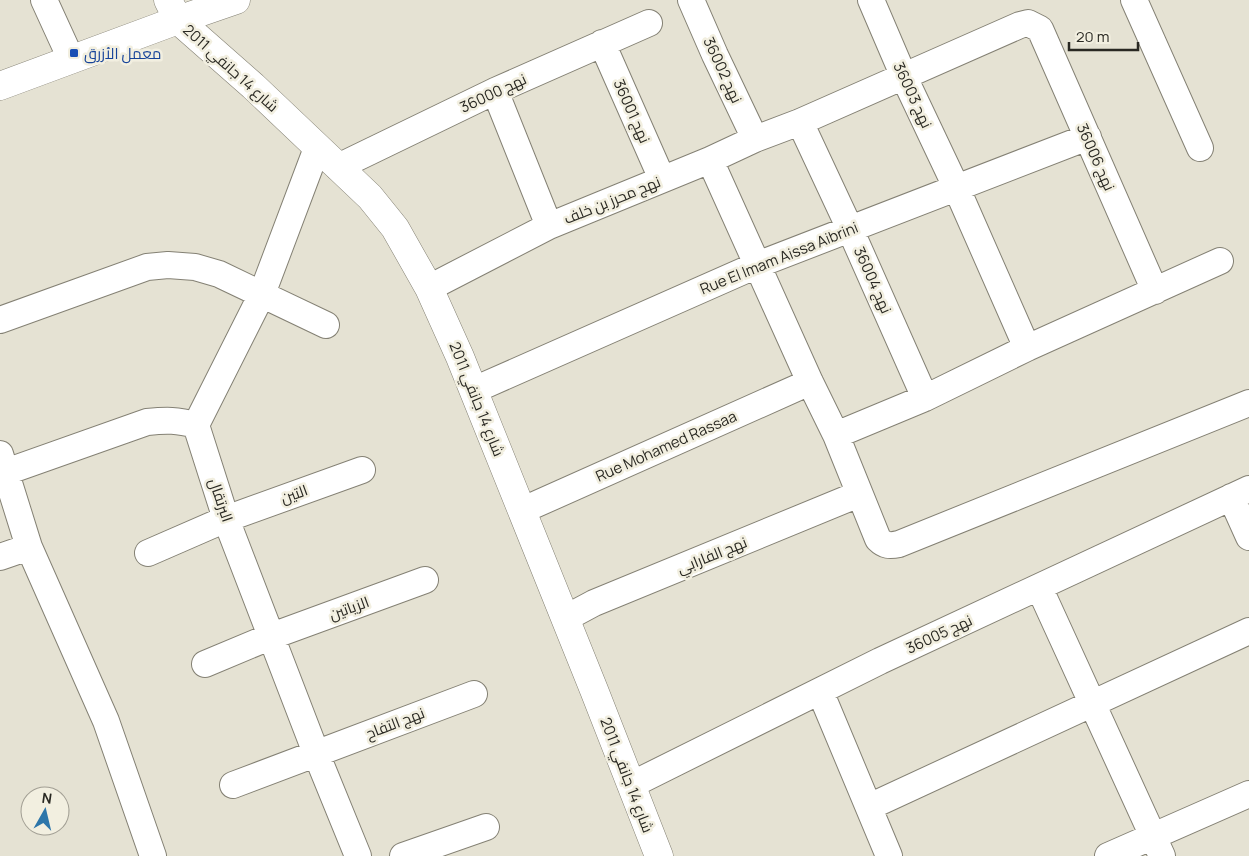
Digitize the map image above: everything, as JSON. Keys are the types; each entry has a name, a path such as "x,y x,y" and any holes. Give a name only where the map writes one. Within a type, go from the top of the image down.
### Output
{"street":[{"path":"44,0 71,59"},
{"path":"0,86 71,59 173,10 236,0"},
{"name":"نهج 36002","path":"691,0 755,139"},
{"name":"نهج 36003","path":"871,0 1027,348"},
{"path":"1134,0 1200,148"},
{"name":"شارع 14 جانفي 2011","path":"173,10 370,197 395,228 429,288 474,390 659,856"},
{"name":"نهج 36000","path":"338,167 495,91 649,23"},
{"name":"نهج محرز بن خلف","path":"429,288 549,226 710,160 755,139 800,122 1020,25 1028,23 1035,26"},
{"name":"نهج 36006","path":"1035,26 1040,29 1155,291"},
{"name":"نهج 36001","path":"602,43 662,179"},
{"path":"495,91 549,226"},
{"name":"نهج 36004","path":"800,122 922,391"},
{"name":"Rue El Imam Aissa Aibrini","path":"474,390 757,265 1088,138"},
{"path":"153,856 106,721 28,547 2,467 147,422 166,420 196,425 262,294 317,148"},
{"path":"710,160 810,382 836,435 878,539 884,544 899,544 1249,403"},
{"path":"836,435 922,391 1027,348 1220,261"},
{"path":"0,320 147,267 168,265 195,267 219,274 326,325"},
{"name":"Rue Mohamed Rassaa","path":"523,510 810,382"},
{"name":"البرتقال","path":"196,425 226,518 316,753 358,856"},
{"name":"التين","path":"148,553 226,518 362,470"},
{"path":"1240,493 1249,537"},
{"name":"نهج 36005","path":"631,785 820,691 1240,493"},
{"name":"نهج الفارابي","path":"566,618 594,603 859,494"},
{"path":"0,557 28,547"},
{"name":"الزياتين","path":"205,664 272,636 425,580"},
{"path":"1039,587 1157,846"},
{"path":"868,807 1249,631"},
{"path":"820,691 889,856"},
{"name":"نهج التفاح","path":"233,785 474,694"},
{"path":"1108,856 1157,846 1249,794"},
{"path":"404,856 486,827"}],"place":[{"name":"معمل الأزرق","path":"74,53"}]}
